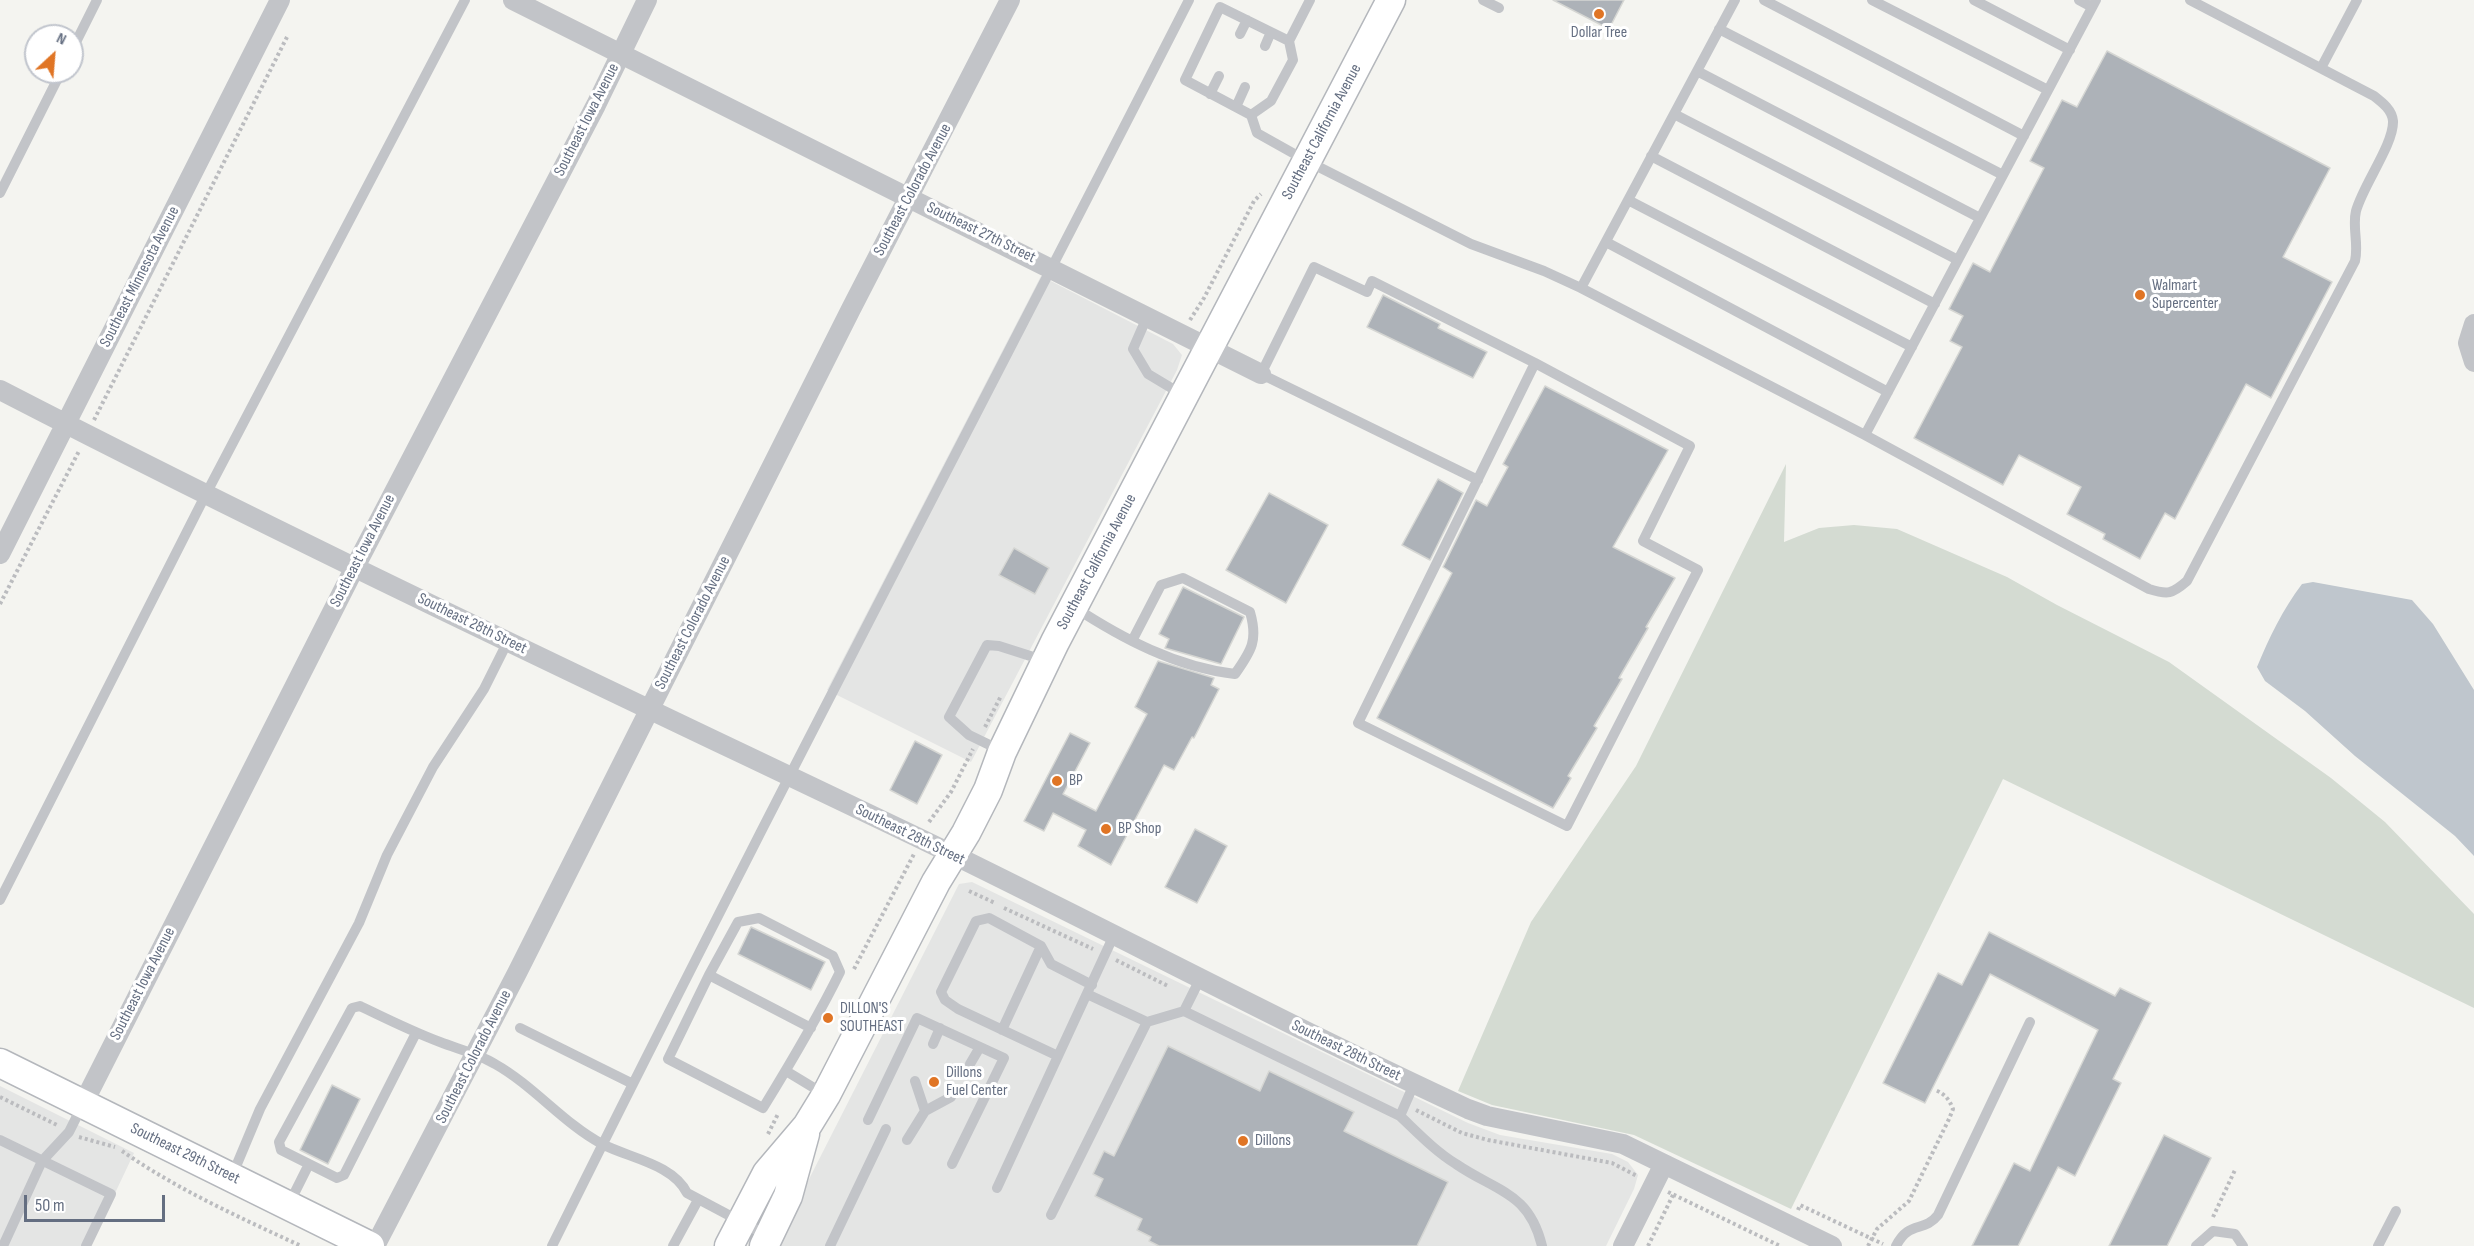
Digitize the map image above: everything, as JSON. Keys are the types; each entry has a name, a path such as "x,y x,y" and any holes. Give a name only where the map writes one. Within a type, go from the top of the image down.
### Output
{"main road":[{"name":"Southeast California Avenue","path":"735,1234 767,1173 807,1126 826,1095 936,882 988,790 1002,752 1074,606 1391,0"},
{"name":"Southeast 29th Street","path":"0,1063 370,1246"},
{"name":"Southeast California Avenue","path":"766,1241 788,1196 807,1126"}],"street":[{"name":"Southeast Minnesota Avenue","path":"0,554 280,0"},
{"name":"Southeast 27th Street","path":"513,0 1261,374"},
{"name":"Southeast Iowa Avenue","path":"83,1104 355,567 647,0"},
{"name":"Southeast Colorado Avenue","path":"375,1246 650,711 1010,0"},
{"path":"2474,324 2468,343 2474,362"},
{"name":"Southeast 28th Street","path":"0,390 206,494 650,711 952,855 1414,1084 1487,1116 1623,1143 1832,1246"},
{"path":"1623,1246 1664,1164"}],"lane":[{"path":"84,26 97,0"},
{"path":"0,900 206,494 465,0"},
{"path":"552,1246 788,777 1188,0"},
{"path":"1251,115 1271,101 1293,60 1289,41 1310,0"},
{"path":"1482,0 1499,8"},
{"path":"1581,288 1735,0"},
{"path":"1764,0 2024,136"},
{"path":"1872,0 2048,90"},
{"path":"1974,0 2070,50"},
{"path":"1865,435 2094,4 2079,0"},
{"path":"1289,41 1220,7 1185,80 1251,115 1257,133 1306,161 1471,244 1544,271 1581,288 1865,435 2150,589 2164,594 2176,591 2187,581 2355,261 2358,249 2355,215 2359,199 2390,137 2393,120 2386,105 2321,68 2190,0"},
{"path":"2321,68 2357,0"},
{"path":"1240,34 1247,20"},
{"path":"1719,29 2003,175"},
{"path":"1265,46 1271,32"},
{"path":"1697,71 1980,218"},
{"path":"1210,94 1219,76"},
{"path":"0,193 55,84"},
{"path":"1236,107 1245,87"},
{"path":"1674,114 1958,260"},
{"path":"1651,156 1935,304"},
{"path":"1628,200 1912,346"},
{"path":"1605,242 1888,392"},
{"path":"1261,374 1314,267 1367,292 1372,280 1535,363 1690,446 1643,541 1698,570 1567,826 1358,723 1535,363"},
{"path":"1147,317 1133,349 1148,374 1184,395"},
{"name":"Southeast 27th Street","path":"1261,374 1478,480"},
{"path":"1074,606 1101,625 1148,650 1205,670 1235,674 1251,652 1254,627 1250,612 1183,578 1161,585 1132,641"},
{"path":"232,1178 260,1109 359,923 387,855 433,767 484,688 508,641"},
{"path":"1002,752 969,735 949,717 987,645 999,646 1046,661"},
{"path":"651,1048 669,1059 763,1108 811,1028 840,972 833,956 759,918 738,922 669,1059"},
{"path":"1058,1056 958,1009 945,1000 941,992 976,921 989,918 1041,946 1051,964 1089,990 1147,1022 1184,1011 1400,1116 1428,1143 1456,1165 1526,1206 1538,1229 1542,1246"},
{"path":"997,1188 1114,935"},
{"path":"1002,1030 1041,946"},
{"path":"710,975 811,1028"},
{"path":"1184,1011 1200,979"},
{"path":"416,1033 344,1175 338,1178 281,1150 279,1142 352,1008 360,1006 416,1033 494,1063 545,1100 580,1130 603,1144 664,1171 681,1182 687,1193 698,1200 735,1234 766,1241"},
{"path":"868,1120 917,1018 1004,1058 952,1164"},
{"path":"1051,1215 1147,1022"},
{"path":"1896,1246 1904,1233 1912,1228 1924,1226 1938,1215 2030,1022"},
{"path":"520,1028 633,1084"},
{"path":"933,1044 940,1028"},
{"path":"970,1064 980,1047"},
{"path":"786,1071 826,1095"},
{"path":"915,1081 925,1111"},
{"path":"1400,1116 1414,1084"},
{"path":"907,1140 925,1111 951,1097"},
{"path":"3,1246 42,1161 69,1132 83,1104"},
{"path":"830,1246 886,1129"},
{"path":"0,1140 111,1194 86,1246"},
{"path":"288,1205 309,1164"},
{"path":"673,1246 698,1200"},
{"path":"2378,1246 2396,1211"},
{"path":"2196,1246 2213,1231 2235,1234 2243,1246"}],"path":[{"path":"0,604 287,37"},
{"path":"1868,1246 1877,1228 1909,1201 1953,1110 1944,1094 1935,1090"},
{"path":"0,1097 82,1139 117,1148 152,1172 195,1196 301,1246"},
{"path":"2205,1222 2212,1218 2235,1170"},
{"path":"1648,1246 1673,1195"},
{"path":"1793,1226 1800,1205 1886,1246"}],"shaded area":[{"path":"1041,276 1173,344 1182,355 1177,370 971,762 827,690"},
{"path":"1786,464 1784,542 1819,528 1854,525 1897,529 2007,577 2169,662 2331,778 2385,822 2474,914 2474,1008 2003,779 1791,1209 1634,1135 1492,1105 1458,1091 1531,922 1636,766"},
{"path":"2313,582 2412,600 2433,624 2474,690 2474,856 2455,836 2355,756 2305,711 2265,681 2257,667 2272,635 2302,584"},
{"path":"972,882 1468,1123 1500,1135 1612,1154 1628,1162 1638,1175 1634,1189 1606,1246 775,1246 959,884"},
{"path":"0,1086 134,1153 90,1246 0,1246"}],"building":[{"name":"Dollar Tree","path":"1553,0 1624,0 1609,29"},
{"name":"Walmart Supercenter","path":"2107,51 2330,168 2283,257 2332,282 2271,398 2246,384 2175,519 2165,513 2140,559 2103,539 2105,534 2067,514 2081,487 2019,455 2003,485 1914,438 1962,347 1950,341 1963,316 1949,309 1973,263 1990,272 2044,168 2030,161 2062,100 2077,107"},
{"path":"1383,295 1440,324 1438,328 1487,352 1473,378 1367,327"},
{"path":"1545,386 1668,450 1613,547 1675,578 1646,627 1648,628 1619,678 1622,679 1594,726 1597,728 1568,776 1571,778 1553,808 1377,718 1452,573 1443,567 1476,500 1487,506 1508,467 1503,464"},
{"path":"1438,479 1463,493 1430,560 1402,545"},
{"path":"1269,493 1328,525 1286,603 1226,570"},
{"path":"1014,548 1049,568 1035,594 999,575"},
{"path":"1183,587 1244,617 1221,664 1165,648 1169,639 1159,634"},
{"path":"1158,661 1214,678 1211,685 1219,689 1194,738 1192,737 1174,770 1164,765 1111,865 1078,846 1086,830 1053,813 1044,831 1024,821 1070,733 1090,743 1063,794 1096,811 1147,714 1135,707"},
{"path":"915,741 942,755 917,804 890,790"},
{"path":"1195,829 1227,846 1197,903 1165,887"},
{"path":"751,927 825,962 811,990 738,954"},
{"path":"1989,932 2115,996 2120,988 2151,1003 2113,1079 2121,1083 2075,1176 2058,1167 2018,1246 1972,1246 2014,1163 2030,1171 2098,1030 1990,974 1925,1103 1883,1083 1938,973 1962,985"},
{"name":"Dillons","path":"1168,1046 1260,1091 1269,1071 1354,1112 1344,1131 1448,1182 1417,1246 1159,1246 1149,1241 1151,1237 1137,1230 1142,1219 1095,1196 1103,1179 1093,1174 1104,1151 1114,1156"},
{"path":"332,1085 360,1099 328,1164 300,1150"},
{"path":"2164,1135 2211,1158 2167,1246 2109,1246"}],"place":[{"name":"Dollar Tree","path":"1599,14"},
{"name":"Walmart Supercenter","path":"2140,295"},
{"name":"BP","path":"1057,781"},
{"name":"BP Shop","path":"1106,829"},
{"name":"DILLON'S SOUTHEAST","path":"828,1018"},
{"name":"Dillons Fuel Center","path":"934,1082"},
{"name":"Dillons","path":"1243,1141"}]}
